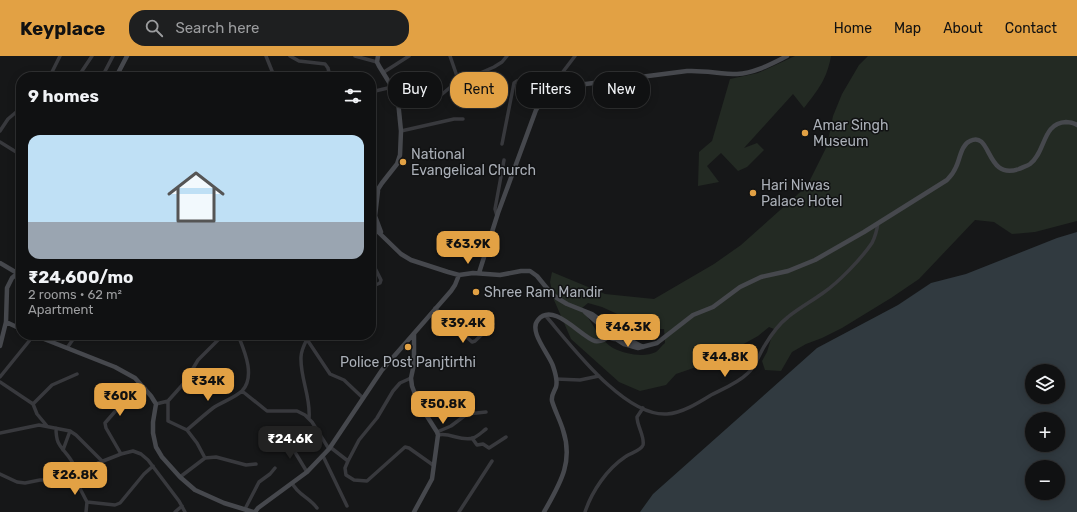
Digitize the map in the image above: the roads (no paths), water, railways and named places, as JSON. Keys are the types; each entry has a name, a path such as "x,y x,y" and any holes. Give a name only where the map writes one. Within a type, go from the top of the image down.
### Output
{"main road":[{"path":"119,72 127,56"},
{"path":"378,56 377,62 388,80"},
{"path":"585,84 682,72 697,71 727,74 745,73 767,67 787,56"},
{"path":"376,193 399,160 401,131 399,108"},
{"path":"479,273 497,216 537,108"},
{"path":"618,337 624,344 634,348 657,343 693,315 713,307 745,285 761,278 788,272 815,260 864,232 947,180 955,169 965,146 970,141 976,140 984,143 1000,169 1006,171 1014,170 1029,164 1037,157 1048,132 1058,123 1069,122 1077,125"},
{"path":"376,203 378,190"},
{"path":"376,221 381,234 391,246 410,260 459,275 479,273 500,275 530,271 537,276 557,298 567,304 583,309 612,328 617,328 620,332 618,337"},
{"path":"376,232 381,234"},
{"path":"0,263 16,272"},
{"path":"0,346 6,322 7,288 12,278 16,274"},
{"path":"47,340 125,372 135,378 145,388 156,404 153,422 154,440 162,457 180,477 195,490 224,504 254,512 307,472 330,448 382,370 451,291 459,275"},
{"path":"583,309 609,334 612,339 618,337"},
{"path":"544,512 560,484 566,466 567,452 565,437 552,399 556,379 550,357 537,337 534,330 535,326 538,320 545,315 554,316 569,323 595,341 605,340 612,328"},
{"path":"6,322 16,327"},
{"path":"414,334 414,364 411,378 412,386 418,402 438,434 432,479 414,512"}],"street":[{"path":"52,72 60,56"},
{"path":"81,72 92,56"},
{"path":"105,72 113,56"},
{"path":"266,56 272,72"},
{"path":"290,56 296,61 325,64 329,72"},
{"path":"296,61 297,56"},
{"path":"355,56 377,62"},
{"path":"384,72 409,56"},
{"path":"450,56 456,72"},
{"path":"482,72 502,62 506,56"},
{"path":"563,72 575,56"},
{"path":"502,144 514,83 516,82"},
{"path":"376,91 388,88"},
{"path":"0,131 8,119 16,112"},
{"path":"401,131 454,119 463,119"},
{"path":"0,142 16,151"},
{"path":"497,216 495,209 504,160"},
{"path":"545,315 599,376 627,400 643,408 662,414 676,412 700,402 748,373 765,344 778,326 787,317 835,284 867,249 874,238 878,222"},
{"path":"376,269 381,281 376,284"},
{"path":"435,308 472,342 476,341 492,324"},
{"path":"0,377 30,340"},
{"path":"67,348 73,340"},
{"path":"156,404 168,402 185,382 198,360 218,340"},
{"path":"187,430 213,408 242,391 248,380 248,369 240,340"},
{"path":"307,340 301,357 304,382 310,405 309,418"},
{"path":"308,340 330,374 344,380 364,398"},
{"path":"33,404 52,385 76,374"},
{"path":"556,379 580,380 599,376"},
{"path":"411,378 400,383 393,390 377,418 359,440 345,468 346,475 354,480 363,482 367,481 405,447 409,448 433,465"},
{"path":"0,382 33,404 37,414 47,426"},
{"path":"121,454 106,428 105,423 119,407 131,400 145,388"},
{"path":"242,391 267,411 296,411 309,418 330,448 348,461"},
{"path":"168,402 168,421 187,430 197,443 205,458"},
{"path":"585,512 590,500 604,478 620,460 640,449 642,446 643,442 637,417 643,408"},
{"path":"438,434 467,414 486,412"},
{"path":"0,433 32,426 47,426 70,431 102,461"},
{"path":"56,428 56,438 73,463 78,475"},
{"path":"438,434 445,434 460,438 472,438 486,429"},
{"path":"63,450 70,431"},
{"path":"472,438 477,445 483,444 489,448 506,437"},
{"path":"287,439 307,472"},
{"path":"0,474 17,482 26,484 40,480 63,480 74,477 102,461 128,452 136,452 145,457 153,466 185,512"},
{"path":"323,456 347,506"},
{"path":"180,477 205,458 216,457 241,465 256,464"},
{"path":"459,512 492,461"},
{"path":"87,502 120,503 126,498 144,474 153,466"},
{"path":"245,509 259,482 270,474 275,468"},
{"path":"74,477 87,502 86,512"},
{"path":"292,483 297,491 311,500 317,508"},
{"path":"175,512 182,506"}],"place":[{"name":"Amar Singh Museum","path":"805,133"},
{"name":"National Evangelical Church","path":"403,162"},
{"name":"Hari Niwas Palace Hotel","path":"753,193"},
{"name":"Shree Ram Mandir","path":"476,292"},
{"name":"Police Post Panjtirthi","path":"408,347"}]}
